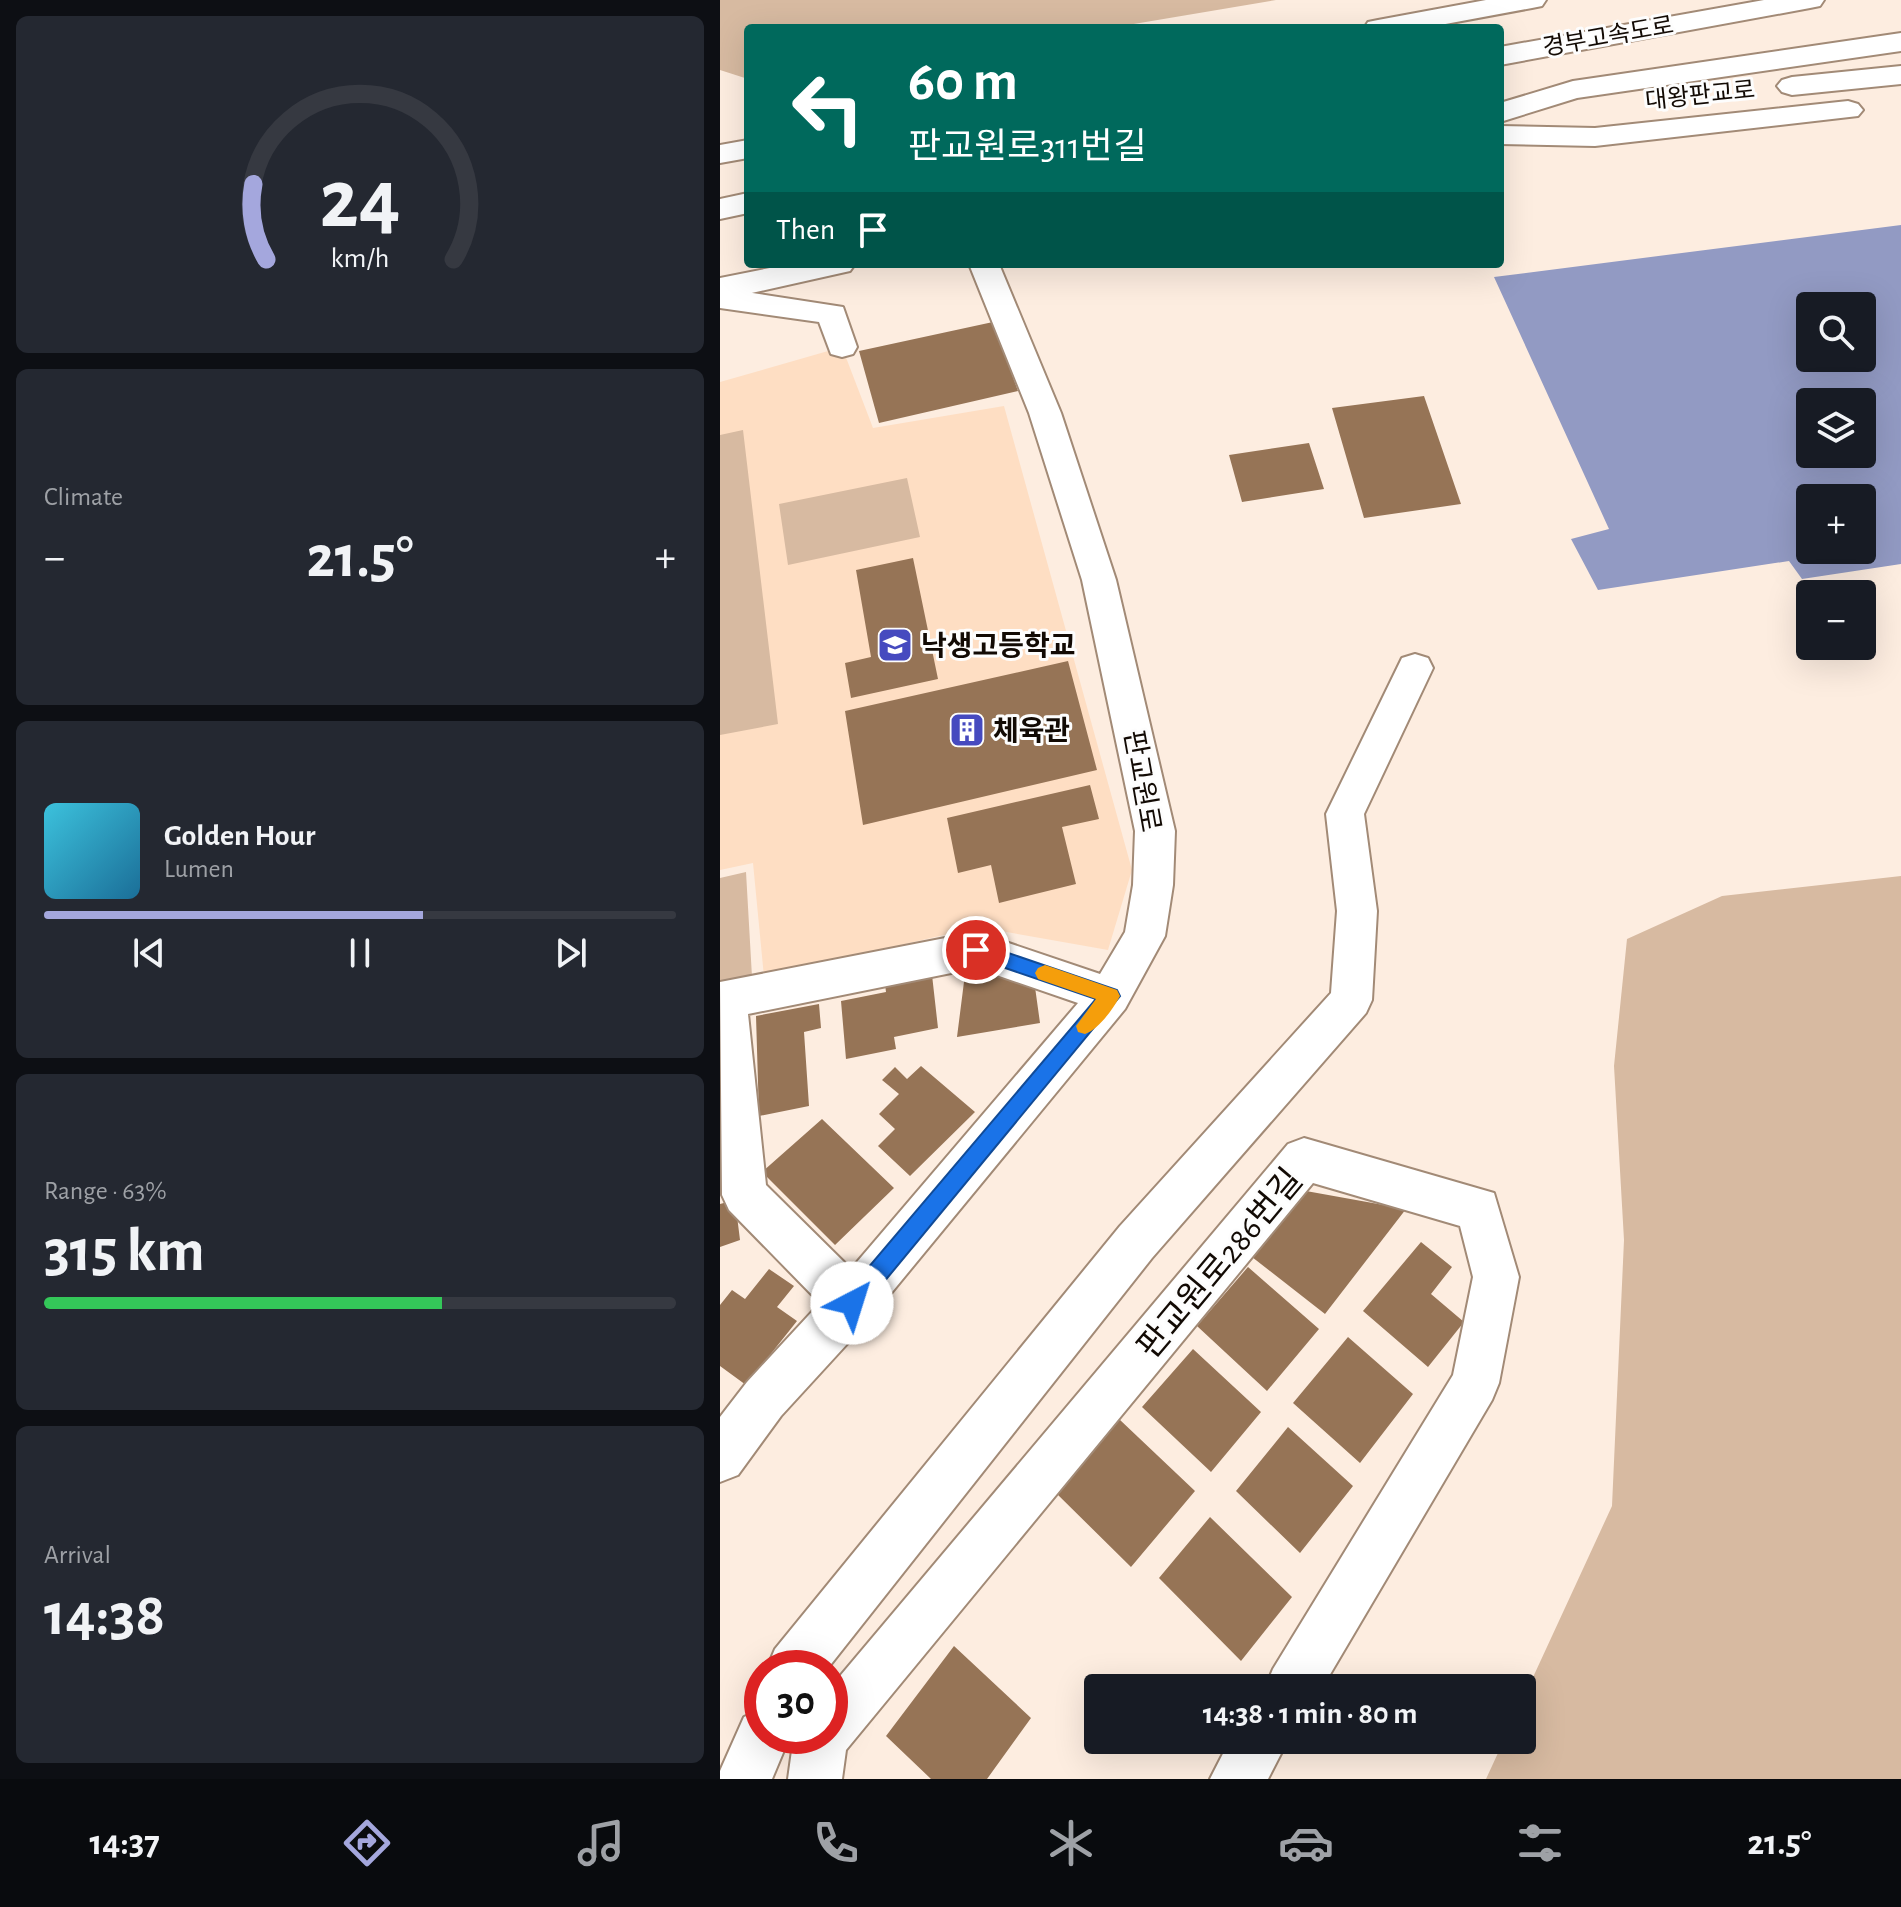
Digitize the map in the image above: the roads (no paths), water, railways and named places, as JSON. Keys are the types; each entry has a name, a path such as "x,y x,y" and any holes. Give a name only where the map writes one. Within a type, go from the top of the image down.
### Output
{"main road":[{"name":"경부고속도로","path":"1400,24 1532,0"},
{"name":"경부고속도로","path":"1504,55 1810,0"},
{"path":"1504,112 1573,90 1901,42"},
{"name":"대왕판교로","path":"1504,121 1595,107 1901,75"},
{"path":"1504,135 1595,137 1876,107"},
{"path":"720,154 744,150"},
{"path":"720,209 744,204"},
{"path":"720,289 820,268"}],"street":[{"name":"판교원로","path":"720,1457 764,1399 852,1303 1110,996 1145,936 1153,885 1155,831 1099,580 1045,413 986,268"},
{"path":"720,298 832,314 842,347"},
{"path":"808,1650 1136,1242 1351,1000 1357,911 1345,814 1415,668"},
{"path":"852,1303 745,1195 723,1000 976,950 1110,996"},
{"name":"판교원로286번길","path":"848,1708 1304,1159 1478,1209 1496,1277 1475,1383 1300,1674"},
{"path":"744,1779 755,1754"},
{"path":"815,1779 817,1754"},
{"path":"1237,1779 1252,1754"}],"water":[{"path":"1901,225 1901,564 1802,579 1789,561 1598,590 1571,539 1609,529 1494,277"}],"place":[{"name":"낙생고등학교","path":"895,645"},
{"name":"체육관","path":"967,730"}]}
